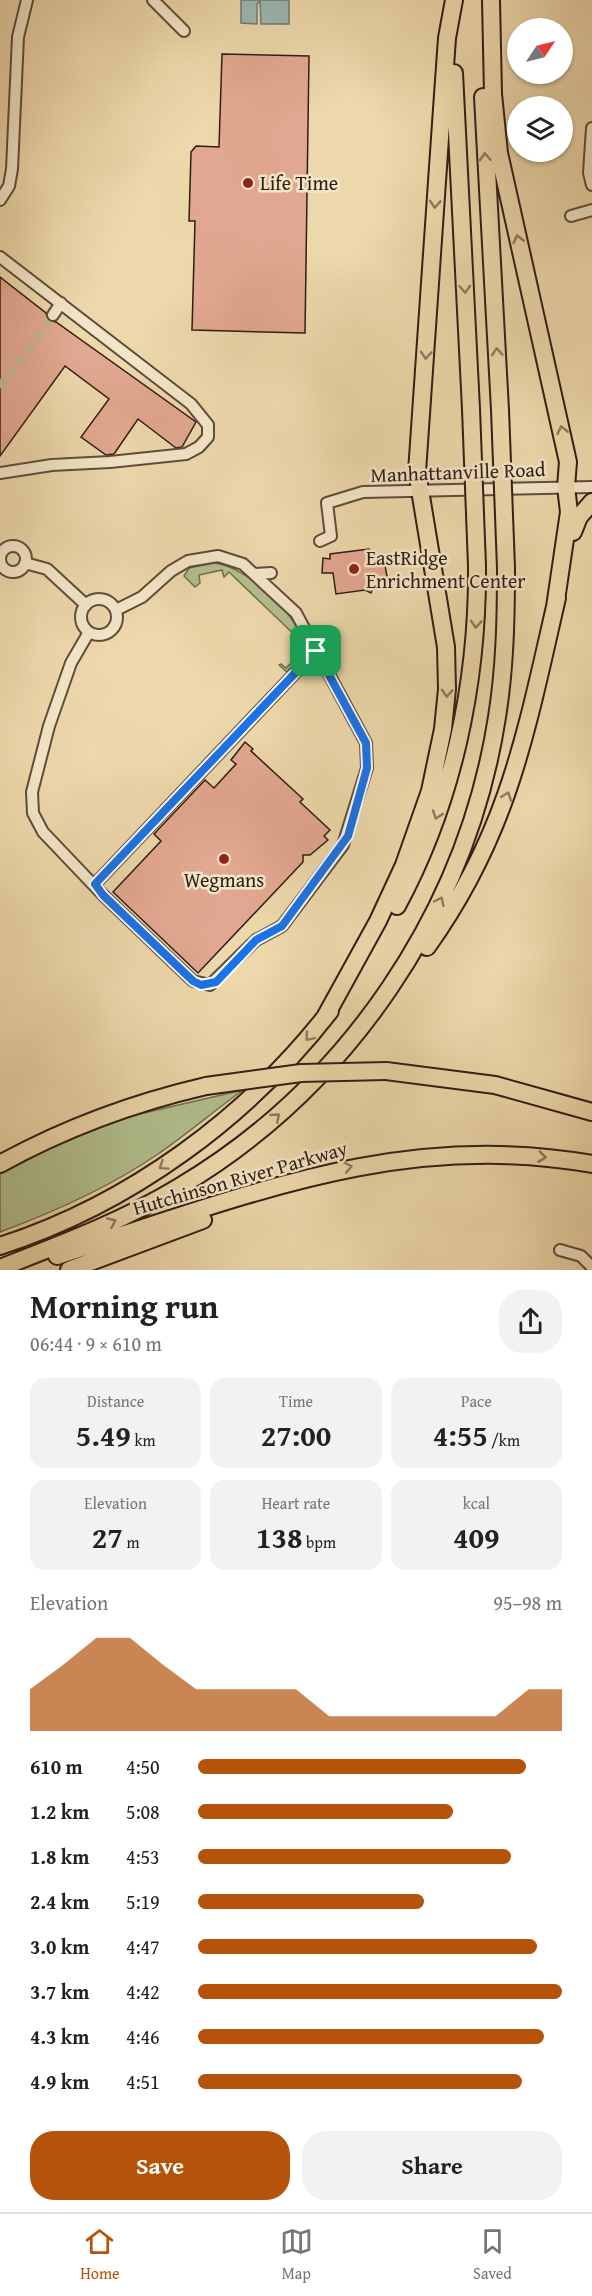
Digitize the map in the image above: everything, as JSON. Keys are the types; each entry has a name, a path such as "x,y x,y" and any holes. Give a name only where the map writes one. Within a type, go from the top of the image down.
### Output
{"highway":[{"path":"0,1246 86,1211 176,1157 226,1119 266,1084 324,1019 354,977 391,917 415,870 441,805 456,754 469,686 476,625 477,566 471,409 455,116 456,0"},
{"path":"324,1019 378,921 400,875 427,801 440,750 446,699 446,647 419,490 417,452 447,38 456,0"},
{"path":"365,1022 424,934 451,878 487,769 500,700 506,629 506,567 483,102 485,0"},
{"path":"491,0 493,94 499,153 566,448 566,487 569,512 555,607"},
{"path":"0,1268 132,1214 212,1167 254,1135 300,1095 365,1022 430,942 468,882 490,839 518,765 574,528 579,517 592,502"},
{"path":"0,1164 94,1119 153,1099 206,1086 301,1072 386,1071 478,1081 592,1110"},
{"name":"Hutchinson River Parkway","path":"13,1270 291,1182 358,1165 427,1155 514,1154 592,1164"},
{"path":"566,1160 592,1169"},
{"path":"69,1270 228,1211 291,1182"}],"street":[{"path":"0,200 9,186 12,169 18,38 27,0"},
{"path":"155,1 184,32"},
{"path":"592,128 589,172 592,185"},
{"path":"571,216 592,210"},
{"path":"0,257 191,404 208,425 208,437 199,447 186,454 52,465 0,473"},
{"path":"53,315 61,303"},
{"name":"Manhattanville Road","path":"320,541 331,536 327,503 363,492 592,487"},
{"path":"9,546 18,547 24,552 25,563 15,571 3,572 2,549 9,546"},
{"path":"89,632 77,651 58,697 31,799 33,813 43,832 103,895 193,981 201,985 216,982 256,940 282,926 346,841 367,768 366,743 296,613 255,574 235,560 218,556 198,558 179,566 142,597 116,610"},
{"path":"25,563 56,575 86,605"},
{"path":"255,574 271,573"},
{"path":"104,599 116,610 117,622 110,632 98,636 89,632 81,620 86,605 93,600 104,599"},
{"path":"95,884 316,651"},
{"path":"560,1250 582,1256 592,1267"}],"green space":[{"path":"214,563 228,566 256,583 283,608 294,622 307,649 287,672 279,665 286,668 300,654 295,648 301,641 229,572 224,577 222,570 199,575 200,583 195,587 184,576 189,568"},
{"path":"243,1090 140,1166 61,1207 0,1232 0,1174 57,1144 118,1119"}],"water":[{"path":"241,0 289,0 289,24 261,24 260,1 257,4 257,24 241,23"}],"building":[{"name":"Life Time","path":"222,54 309,56 305,333 192,330 195,221 189,221 191,152 196,146 219,147"},
{"path":"0,277 46,313 48,321 56,322 196,422 182,447 176,448 138,419 114,454 106,455 81,437 109,399 65,366 0,456"},
{"name":"EastRidge Enrichment Center","path":"369,549 384,561 389,586 373,588 371,593 365,590 336,594 333,573 322,573 323,558 330,559 330,554"},
{"name":"Wegmans","path":"245,742 253,749 251,751 303,799 300,802 330,830 324,836 328,840 310,855 303,855 303,862 198,973 113,892 161,841 154,834 205,780 214,788 236,764 231,760"}],"tunnel":[{"path":"0,388 53,315"}],"place":[{"name":"Life Time","path":"248,183"},
{"name":"EastRidge Enrichment Center","path":"354,569"},
{"name":"Wegmans","path":"224,859"}],"route":[{"path":"316,651 366,743 367,768 348,836 282,926 256,940 216,982 201,985 193,981 103,895 95,884 316,651"}]}
